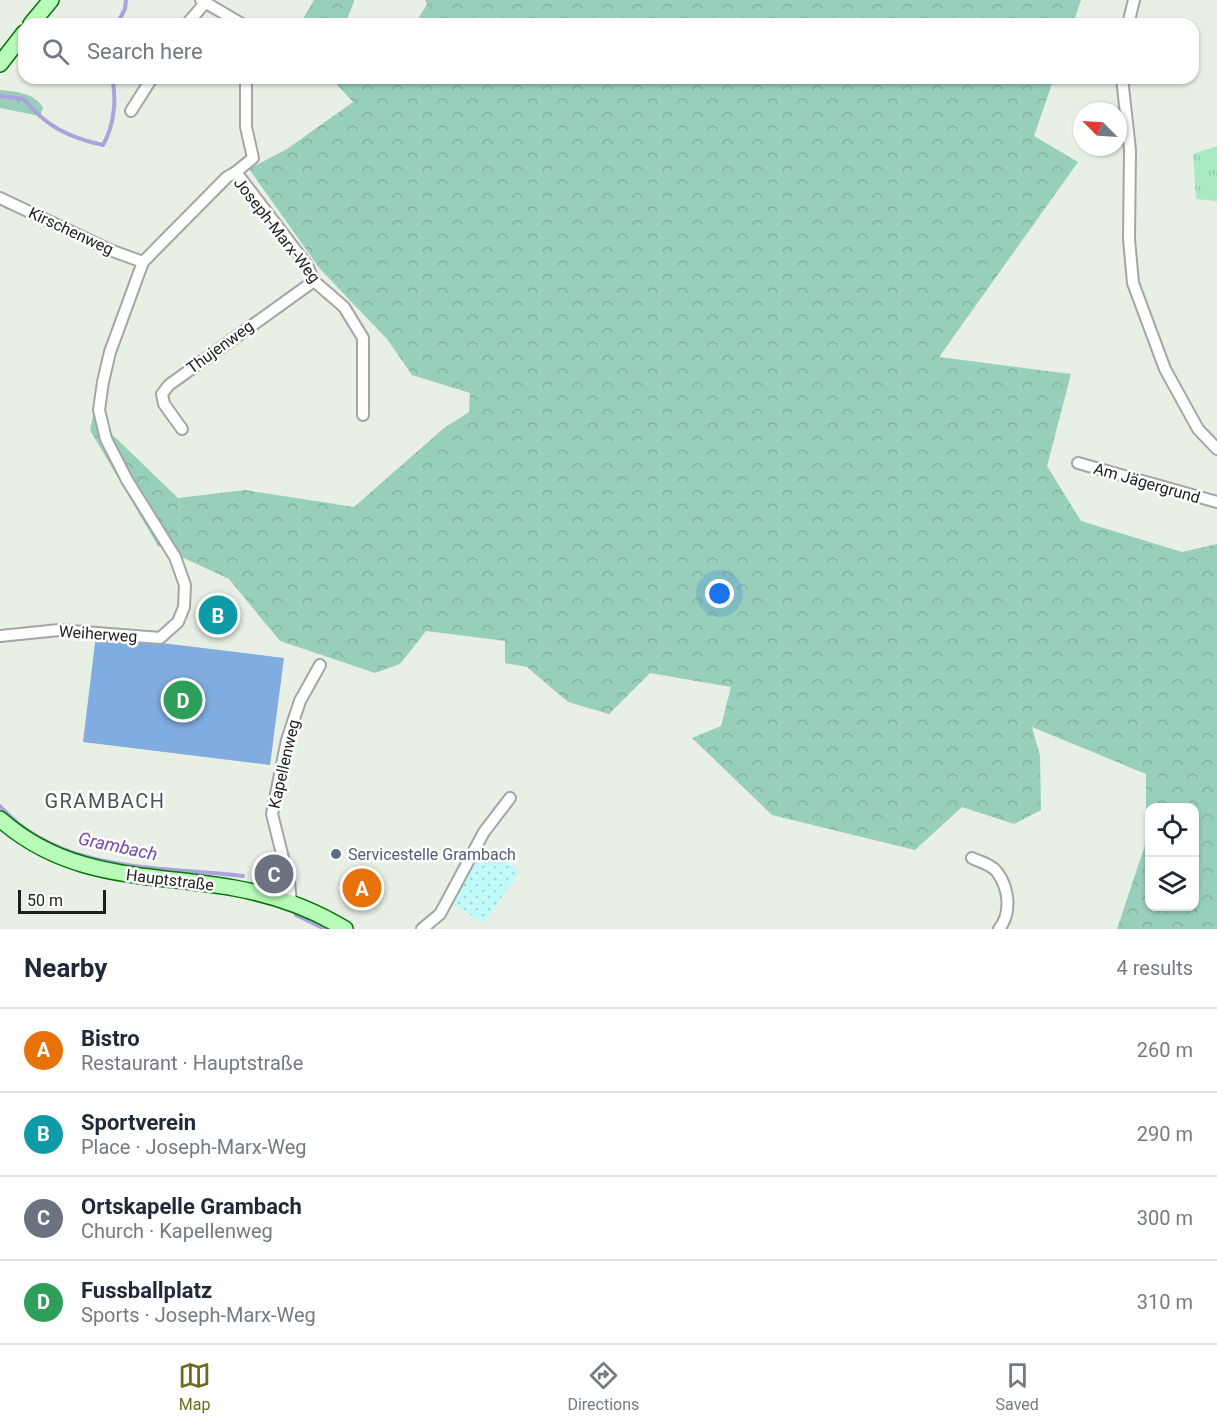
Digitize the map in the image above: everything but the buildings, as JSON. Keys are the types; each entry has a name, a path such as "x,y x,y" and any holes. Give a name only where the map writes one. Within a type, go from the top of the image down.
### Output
{"main road":[{"path":"36,18 51,0"},
{"path":"0,64 18,41"},
{"name":"Hauptstraße","path":"0,819 40,848 88,867 132,876 235,888 291,903 345,929"}],"street":[{"path":"1130,18 1134,0"},
{"path":"191,18 203,2 231,18"},
{"path":"131,111 148,84"},
{"path":"236,172 253,158 246,127 246,84"},
{"path":"1123,84 1130,150 1129,239 1133,282 1165,369 1198,429 1217,449"},
{"name":"Joseph-Marx-Weg","path":"160,638 178,622 187,595 184,579 175,557 127,480 106,439 99,410 110,352 143,261 220,182 236,172 307,265 314,281 344,307 357,325 363,338 363,416"},
{"name":"Kirschenweg","path":"0,198 110,250 143,261"},
{"name":"Thujenweg","path":"182,429 164,404 162,394 169,385 314,281"},
{"name":"Am Jägergrund","path":"1078,463 1217,502"},
{"name":"Weiherweg","path":"0,636 59,630 160,638"},
{"name":"Kapellenweg","path":"291,903 289,882 272,814 287,740 300,700 320,665"},
{"path":"422,929 440,914 484,832 510,798"},
{"path":"972,858 992,867 1005,889 1008,913 999,929"}],"green space":[{"path":"314,0 354,0 347,18 304,18"},
{"path":"425,0 1081,0 1075,18 419,18 427,4"},
{"path":"336,84 1052,84 1034,136 1078,162 939,357 1071,374 1047,466 1081,521 1182,552 1217,544 1217,929 1117,929 1145,845 1145,911 1199,911 1199,803 1146,803 1146,774 1032,727 1040,756 1041,810 1014,824 962,807 915,850 772,815 692,738 721,726 731,687 650,673 609,714 568,702 527,667 505,663 505,641 426,631 400,664 375,673 280,641 229,579 158,546 90,430 93,416 178,498 245,490 354,507 444,428 469,412 470,393 412,375 387,339 320,269 249,169 287,149 353,102"},
{"path":"0,90 25,94 36,99 43,108 40,116 0,108"},
{"path":"1217,146 1217,201 1196,199 1193,154"}],"shaded area":[{"path":"96,635 284,658 270,765 83,742"},
{"path":"480,847 520,871 484,923 451,903"}],"waterway":[{"path":"120,18 125,9 126,0"},
{"path":"0,96 24,99 41,117 59,130 103,145 114,112 113,84"},
{"name":"Grambach","path":"0,806 24,828 52,844 82,855 114,863 243,876"},
{"path":"296,915 325,929"}],"place":[{"name":"Sportverein","path":"218,615"},
{"name":"Fussballplatz","path":"183,700"},
{"name":"Servicestelle Grambach","path":"336,854"},
{"name":"Ortskapelle Grambach","path":"274,874"},
{"name":"Bistro","path":"362,888"}],"district":[{"name":"GRAMBACH","path":"105,801"}]}
